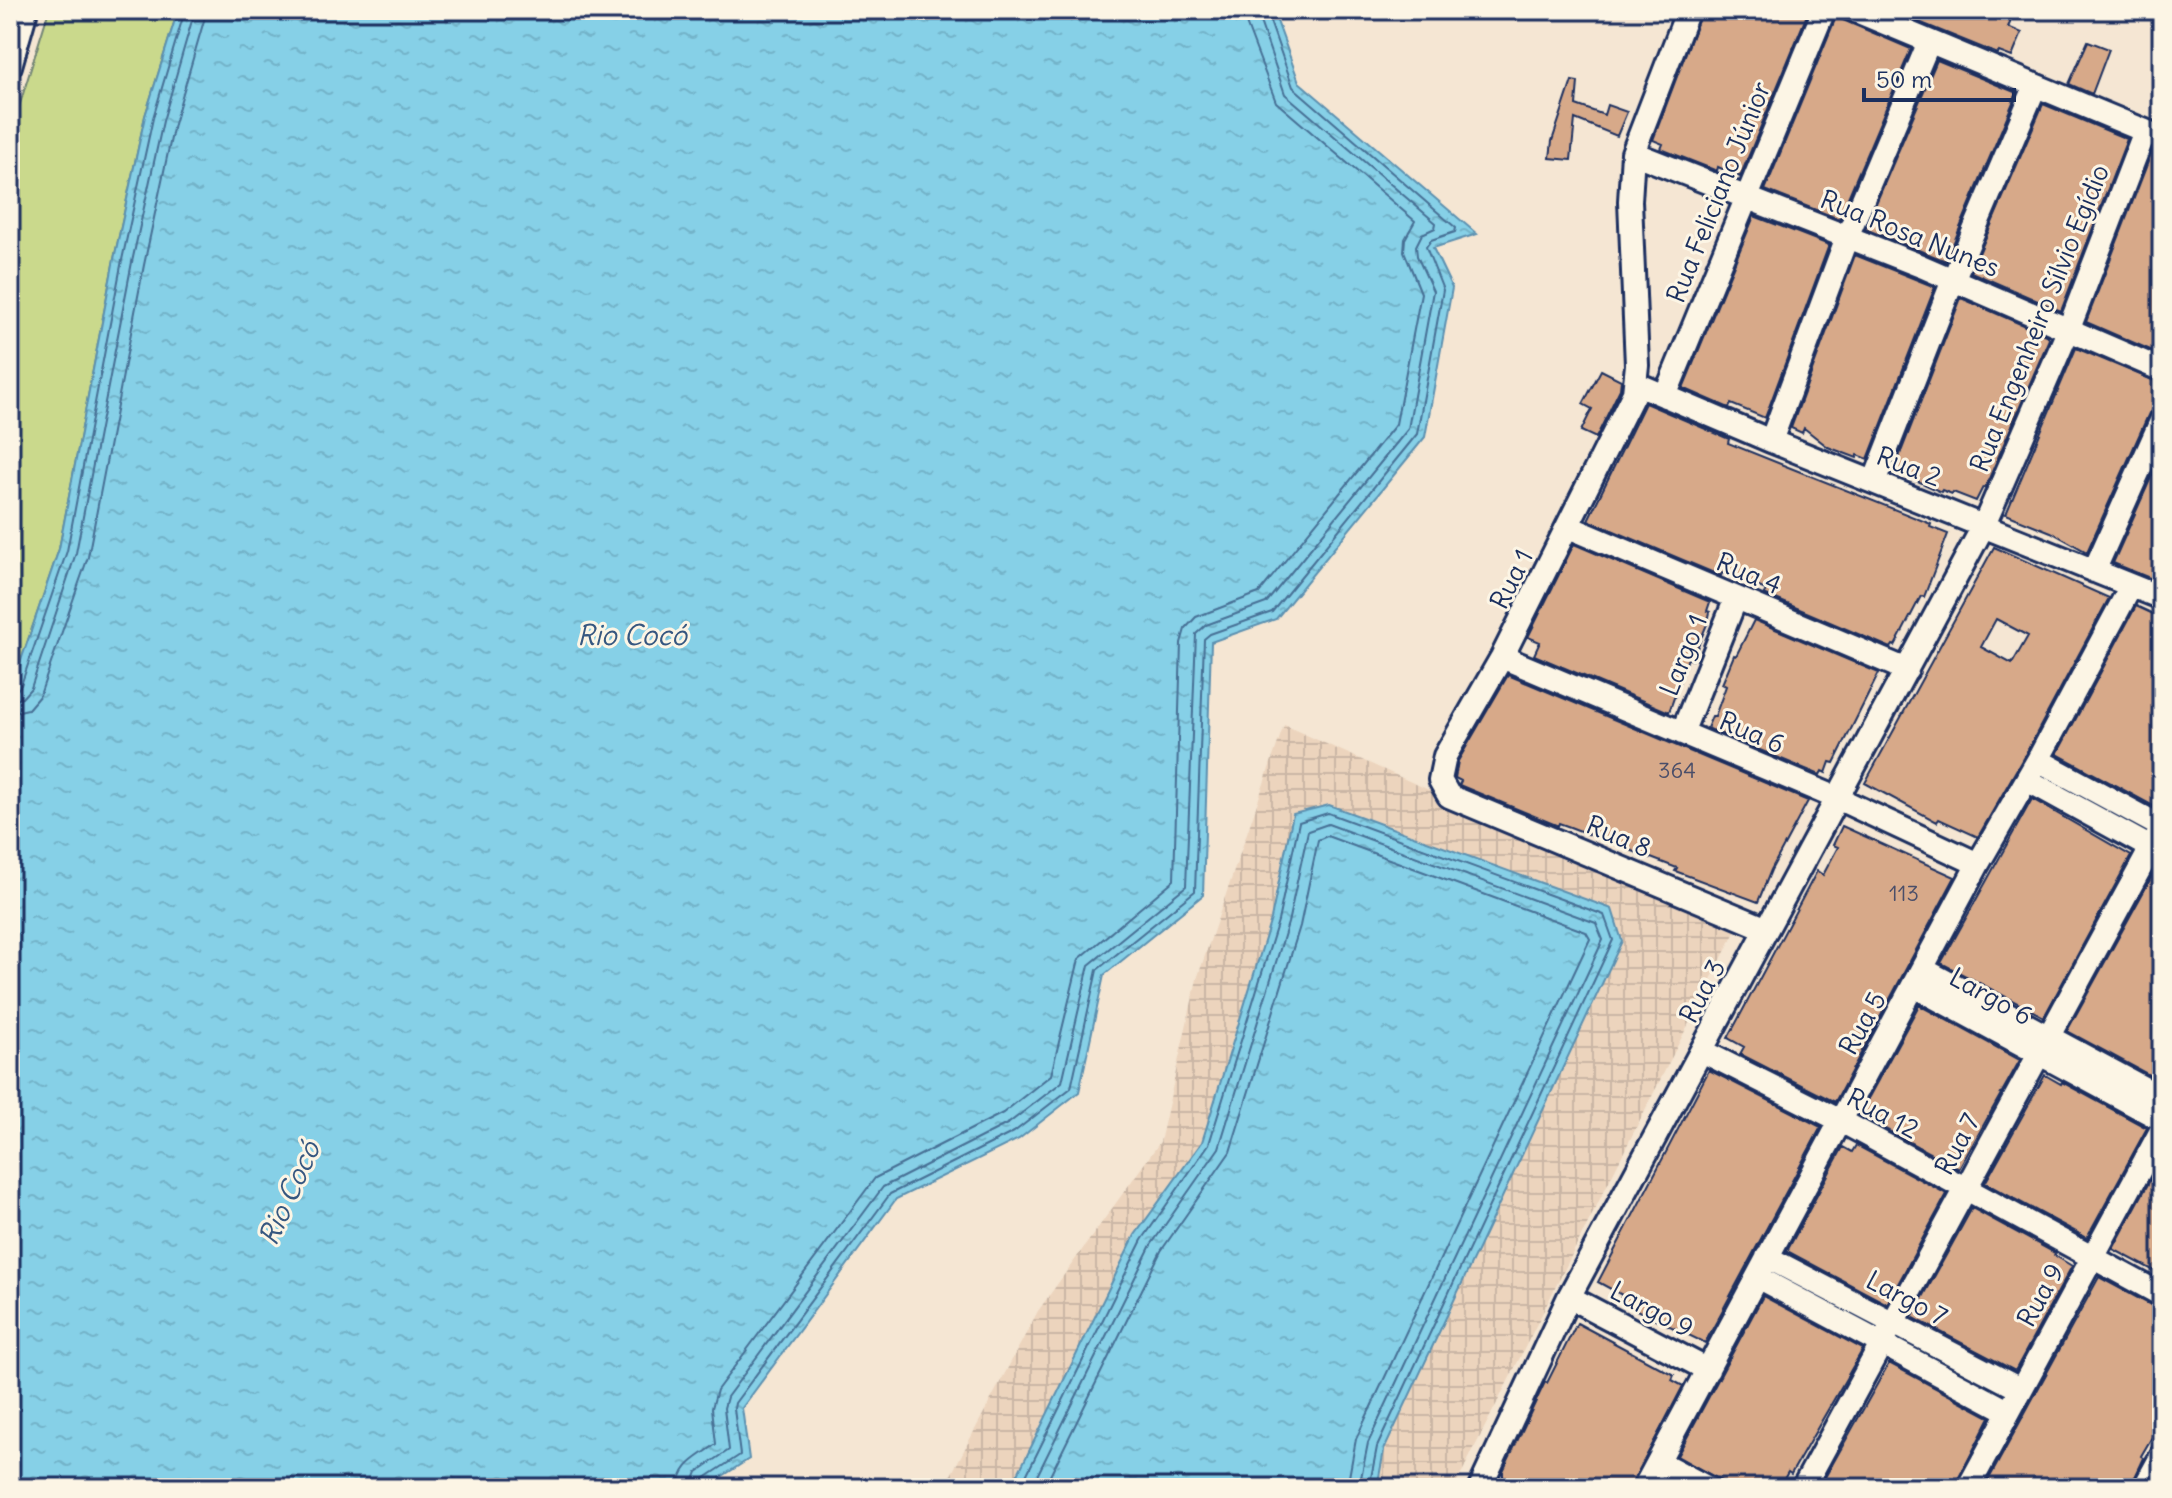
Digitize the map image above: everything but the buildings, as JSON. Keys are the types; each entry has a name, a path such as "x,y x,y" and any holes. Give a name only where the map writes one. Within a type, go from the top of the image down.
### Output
{"street":[{"path":"10,63 26,10"},
{"path":"1637,384 1630,201 1633,153 1688,10"},
{"name":"Rua Feliciano Júnior","path":"1665,396 1824,10"},
{"path":"1854,10 2154,134"},
{"path":"1771,441 1847,237 1929,42"},
{"path":"1874,482 1953,280 2035,87"},
{"name":"Rua Engenheiro Sílvio Egídio","path":"1984,525 2154,134"},
{"name":"Rua Rosa Nunes","path":"1633,153 1953,280 2162,370"},
{"name":"Rua 2","path":"1637,384 2162,598"},
{"name":"Rua 1","path":"1449,796 1440,780 1445,756 1502,657 1569,527 1637,384"},
{"path":"2094,571 2162,419"},
{"name":"Rua 3","path":"1480,1488 1569,1297 1984,525"},
{"name":"Rua 4","path":"1569,527 1907,670"},
{"name":"Rua 5","path":"1649,1486 1762,1267 2131,586"},
{"name":"Largo 1","path":"1682,733 1736,598"},
{"name":"Rua 6","path":"1502,657 1837,798 1978,864"},
{"path":"2038,760 2162,827"},
{"path":"2027,780 2156,851"},
{"name":"Rua 8","path":"1449,796 1767,929"},
{"name":"Rua 7","path":"1803,1488 2042,1045 2156,851 2162,827"},
{"name":"Largo 6","path":"1919,977 1923,991 2162,1098"},
{"name":"Largo 6","path":"2042,1045 2153,1115 2162,1114"},
{"name":"Rua 12","path":"1702,1051 1841,1121 2162,1295"},
{"name":"Rua 9","path":"1968,1488 2093,1258 2154,1163 2162,1129"},
{"name":"Largo 7","path":"1762,1267 1894,1322 2020,1389"},
{"name":"Largo 7","path":"1762,1267 1883,1343 2008,1411"},
{"name":"Largo 9","path":"1569,1297 1708,1370"},
{"path":"2144,1488 2162,1455"},
{"path":"1659,1462 1708,1488"}],"shaded area":[{"path":"1284,725 1737,928 1454,1488 944,1488 1038,1311 1160,1142 1197,979"}],"green space":[{"path":"49,10 178,10 145,116 114,259 59,549 10,693 10,136"}],"water":[{"name":"Rio Cocó","path":"178,10 1273,10 1299,82 1477,234 1433,248 1452,288 1425,437 1276,619 1211,642 1203,895 1104,975 1079,1092 1019,1139 896,1199 742,1408 749,1459 704,1488 10,1488 10,693 59,549 114,259 145,116"},
{"path":"1329,805 1612,909 1622,941 1384,1450 1377,1488 1011,1488 1135,1235 1202,1142 1271,919 1293,814"}]}
